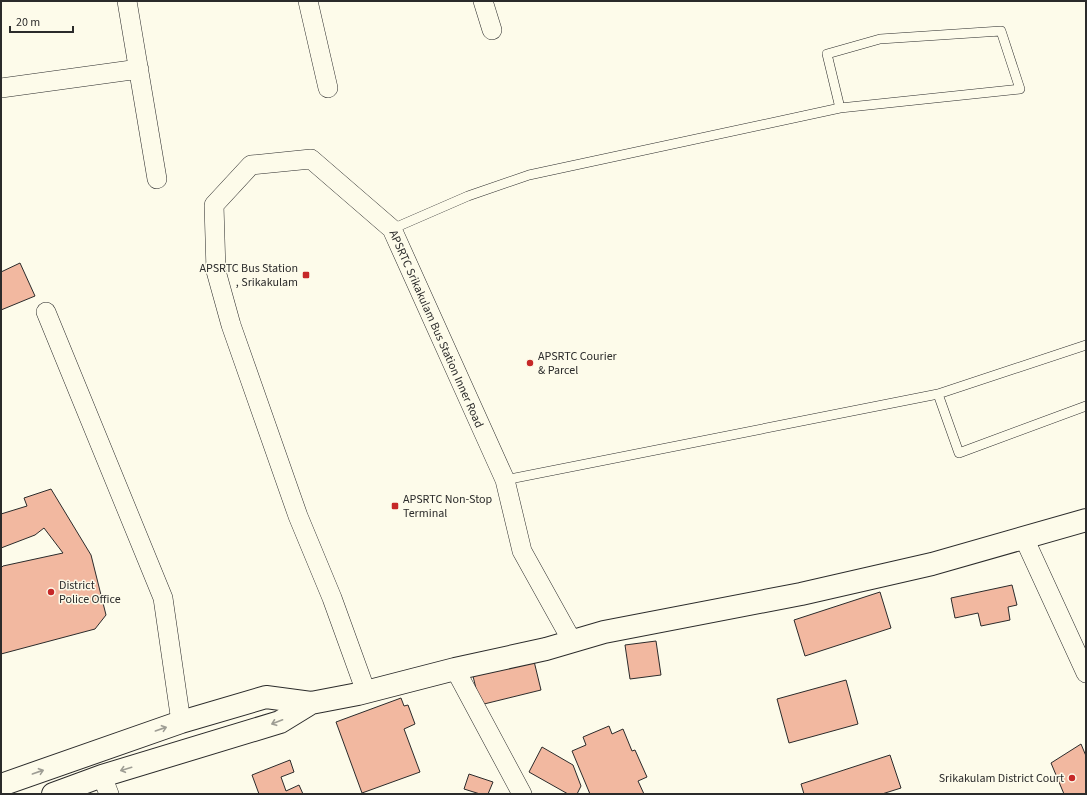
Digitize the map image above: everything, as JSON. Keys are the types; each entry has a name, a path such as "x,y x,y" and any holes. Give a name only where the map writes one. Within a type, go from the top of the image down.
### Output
{"main road":[{"path":"1,785 180,722 266,697 310,703 366,692 455,669 546,649 604,632 801,594 932,564 1086,520"},
{"path":"53,794 106,785 280,722 310,703"}],"street":[{"path":"127,1 157,179"},
{"path":"308,1 328,88"},
{"path":"483,1 492,30"},
{"path":"1,88 139,69"},
{"name":"APSRTC Srikakulam Bus Station Inner Road","path":"366,692 332,598 298,516 231,325 216,271 214,205 251,165 311,159 392,229 504,480 522,551 572,641"},
{"path":"46,312 163,598 180,722"},
{"path":"1024,538 1086,674"},
{"path":"455,669 522,794"}],"lane":[{"path":"392,229 468,196 529,175 840,108 1020,89 1001,31 880,39 827,54 840,108"},
{"path":"504,480 938,394 1086,345"},
{"path":"938,394 959,453 1086,406"}],"building":[{"path":"20,263 35,296 1,310 1,272"},
{"name":"District Police Office","path":"51,489 91,555 106,615 95,629 1,654 1,568 3,566 63,553 44,528 35,535 1,548 1,514 27,506 24,498"},
{"path":"1012,585 1017,605 1008,607 1010,620 981,626 978,613 955,618 951,598"},
{"path":"880,592 891,628 805,656 794,620"},
{"path":"656,641 661,675 630,679 625,645"},
{"path":"533,657 541,690 480,705 472,672"},
{"path":"846,680 858,724 789,743 777,699"},
{"path":"401,698 404,706 408,705 415,724 404,729 420,772 362,793 336,722"},
{"path":"609,726 612,734 623,729 632,751 635,750 647,777 638,781 644,794 590,794 572,751 586,745 583,737"},
{"name":"Srikakulam District Court","path":"1081,744 1086,756 1086,794 1064,794 1051,763"},
{"path":"542,747 573,765 581,786 577,794 568,794 529,772"},
{"path":"890,755 901,788 882,794 804,794 801,784"},
{"path":"290,760 294,772 281,777 286,791 299,785 303,794 259,794 252,775"},
{"path":"469,774 493,782 488,794 480,794 464,789"}],"place":[{"name":"APSRTC Bus Station , Srikakulam","path":"306,275"},
{"name":"APSRTC Courier & Parcel","path":"530,363"},
{"name":"APSRTC Non-Stop Terminal","path":"395,506"},
{"name":"District Police Office","path":"51,592"},
{"name":"Srikakulam District Court","path":"1072,778"}]}
